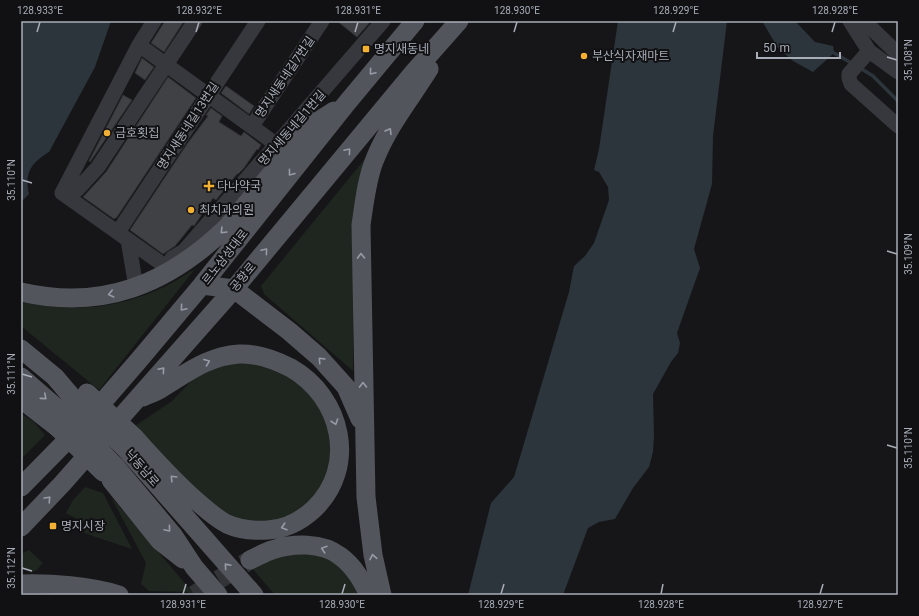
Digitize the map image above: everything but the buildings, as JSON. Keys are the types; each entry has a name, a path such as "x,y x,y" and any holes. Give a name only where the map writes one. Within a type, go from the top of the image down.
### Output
{"main road":[{"name":"공항로","path":"21,539 27,521 234,289 413,73 458,22"},
{"path":"382,595 373,555 366,497 360,225 364,200 374,160 388,132 458,22"},
{"name":"르노삼성대로","path":"22,486 87,420 202,285 346,104 410,27"},
{"path":"21,292 41,297 64,299 87,298 107,295 136,287 167,267 212,242 227,227 312,125 346,104"},
{"path":"202,285 234,289 289,331 324,362 346,387 364,427"},
{"name":"낙동남로","path":"21,349 55,378 72,410 111,471 173,535 194,567 218,595"},
{"path":"129,442 213,515 226,524 245,530 276,530 307,516 320,503 330,488 337,470 340,455 339,438 335,422 328,406 313,385 300,373 281,363 261,357 239,354 217,358 198,365 160,389 136,400"},
{"name":"낙동남로","path":"21,377 72,410 129,442 254,595"},
{"path":"21,399 72,410"},
{"path":"250,560 272,550 291,546 311,545 326,549 339,555 355,570 369,595"},
{"path":"21,574 28,578 59,585 113,594"},
{"path":"21,584 59,585"}],"street":[{"path":"62,193 139,45 154,21"},
{"path":"62,193 78,190 98,167 195,21"},
{"name":"명지새동네길13번길","path":"123,236 208,94 258,21"},
{"name":"명지새동네길7번길","path":"277,145 252,126 322,21"},
{"path":"384,21 410,27"},
{"name":"명지새동네길1번길","path":"167,267 184,251 384,21"},
{"path":"850,21 869,51 898,72"},
{"path":"864,21 898,54"},
{"path":"139,45 252,126"},
{"path":"869,51 849,74 851,84 898,126"},
{"path":"62,193 167,267"},
{"path":"123,236 136,287"}],"shaded area":[{"path":"21,21 111,21 95,67 49,152 38,160 30,169 27,180 29,194 21,202"},
{"path":"618,21 727,21 713,136 712,184 694,249 700,268 677,333 680,343 678,353 671,362 653,394 653,452 649,467 633,488 615,519 599,522 588,528 563,595 468,595 491,503 514,477 569,292 574,266 585,256 594,243 609,200 608,187 599,172 594,170 599,149"},
{"path":"762,21 795,21 815,42 833,46 834,53 813,72 793,61 778,48"},
{"path":"364,160 353,218 353,371 264,294 261,286"},
{"path":"195,269 99,390 21,326 21,302 77,308 113,304 148,294 170,284"},
{"path":"237,362 259,364 300,382 324,411 331,433 330,475 299,514 255,526 215,511 135,426 172,401 194,378 204,372"},
{"path":"21,413 34,422 45,435 21,459"},
{"path":"85,487 103,493 132,549 84,533 86,524 66,513 73,500"},
{"path":"112,499 195,595 191,595 188,592 149,591 141,584 146,563"},
{"path":"29,550 43,563 37,570 30,573 21,567 21,554"},
{"path":"280,553 321,553 341,565 363,595 275,595 251,567"}],"waterway":[{"path":"834,53 853,64"},
{"path":"860,68 873,76 898,101"}],"tunnel":[{"path":"194,595 250,560"}],"place":[{"name":"명지새동네","path":"366,49"},
{"name":"부산식자재마트","path":"584,56"},
{"name":"금호횟집","path":"107,133"},
{"name":"다나약국","path":"209,186"},
{"name":"최치과의원","path":"191,210"},
{"name":"명지시장","path":"53,526"}]}
